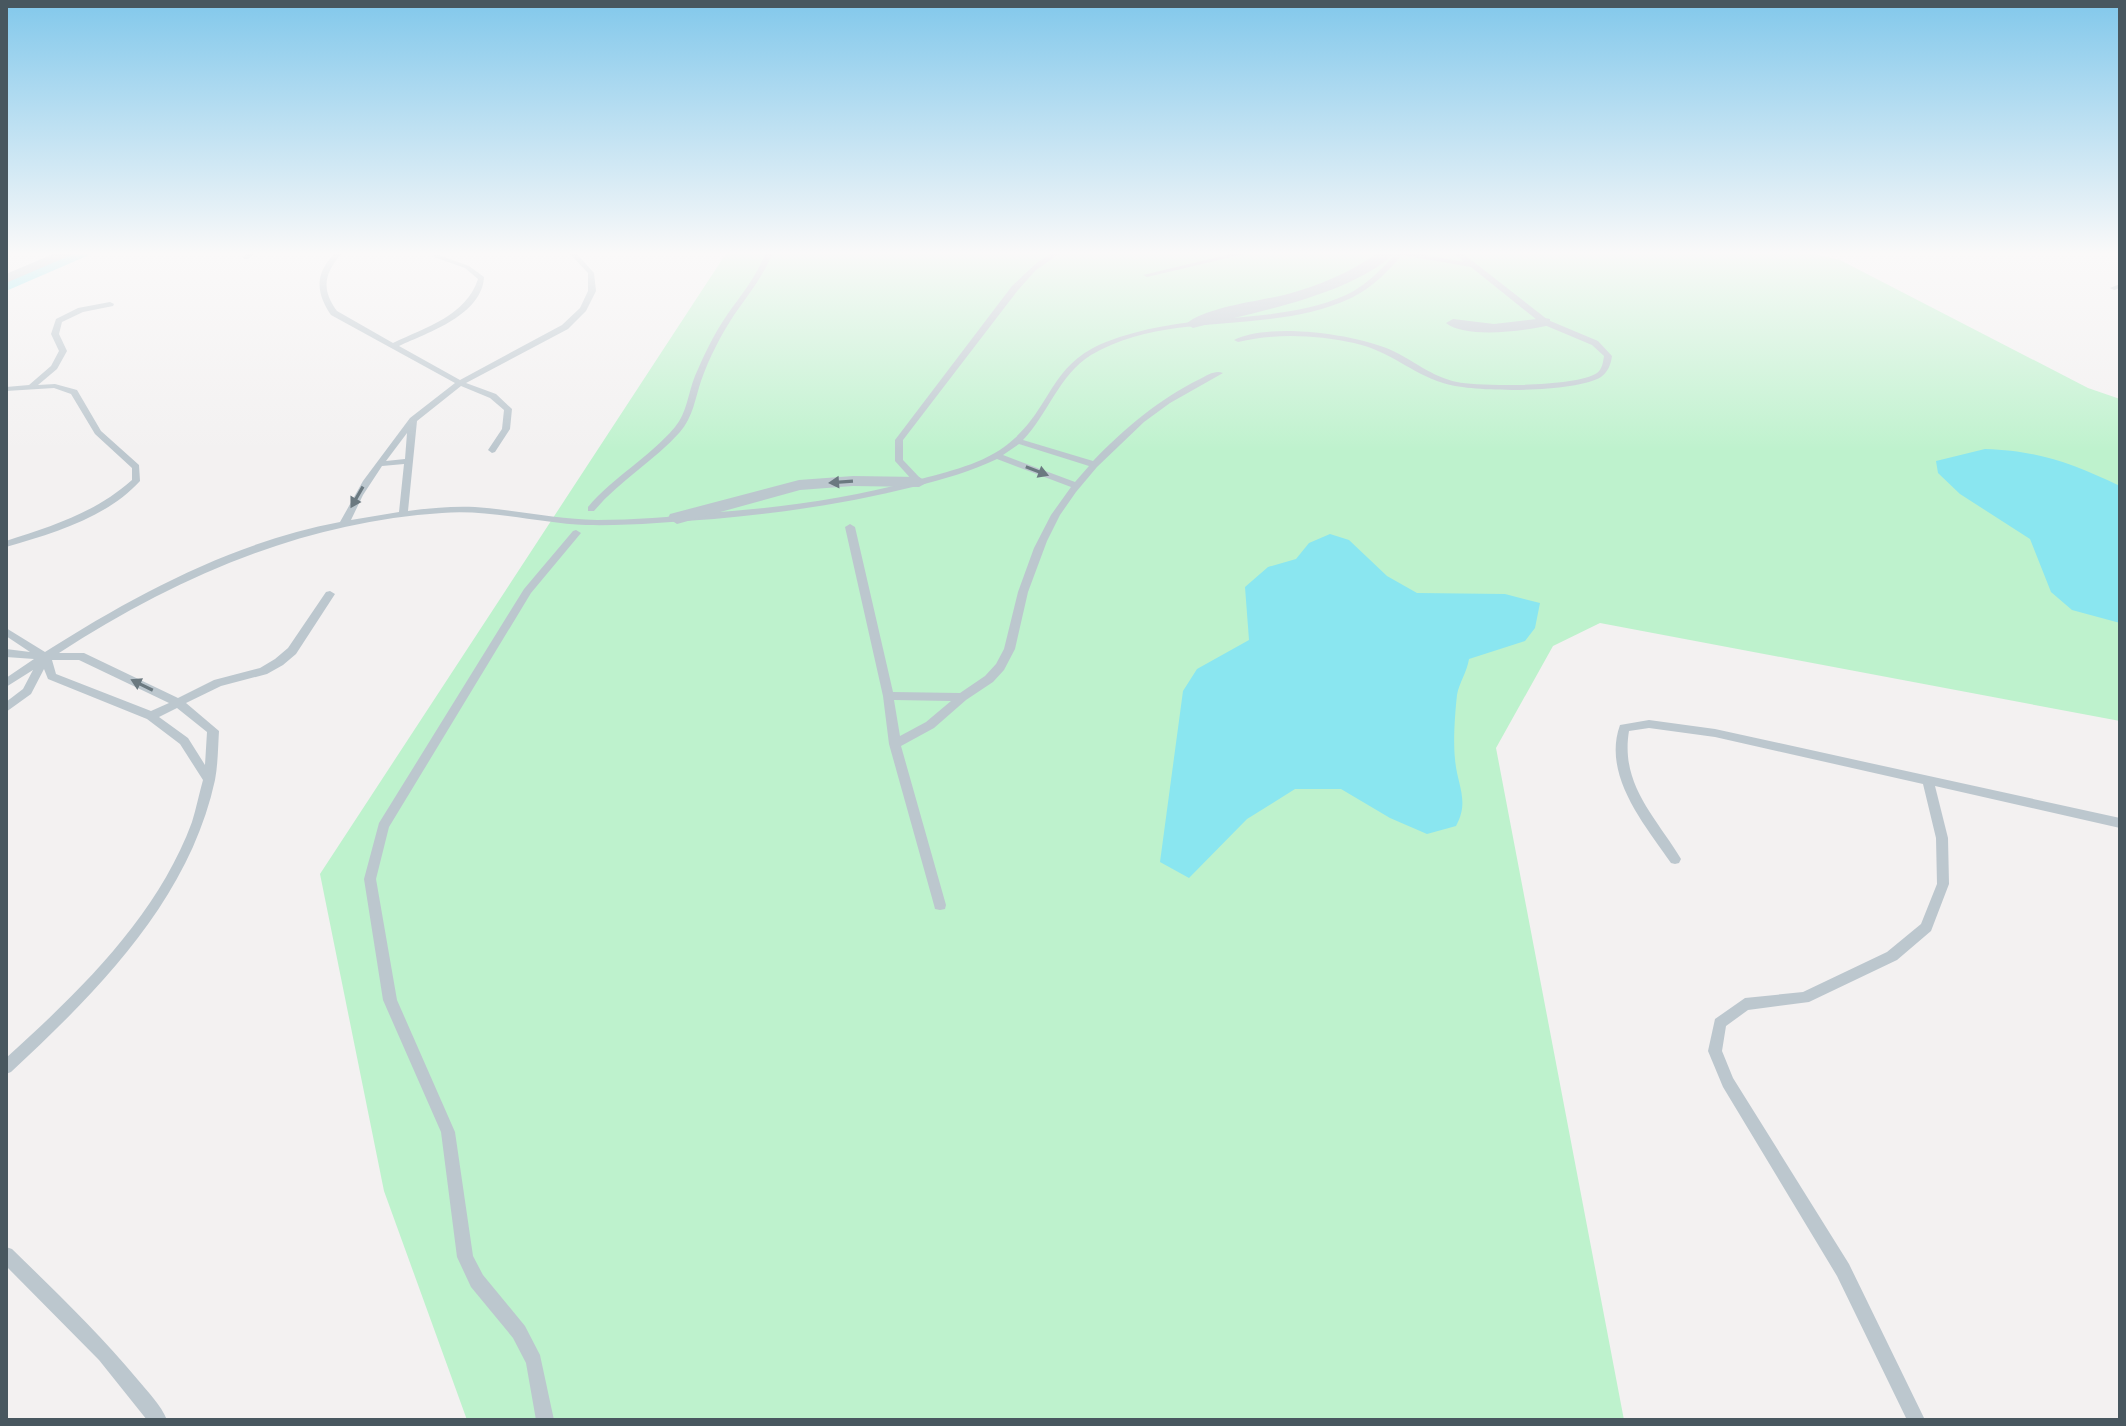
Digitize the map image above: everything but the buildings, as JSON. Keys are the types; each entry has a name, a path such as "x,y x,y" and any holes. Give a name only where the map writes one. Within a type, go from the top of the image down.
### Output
{"street":[{"path":"1193,324 1213,319"},
{"path":"1453,323 1494,328 1545,322"},
{"path":"677,518 752,495 799,485 853,481 919,482"}],"lane":[{"path":"32,386 54,367 63,351 55,334 59,321 64,319"},
{"path":"344,319 460,383 493,396 508,409 506,429 492,450"},
{"path":"392,346 444,319"},
{"path":"345,522 354,500 413,420 460,383 565,327 573,319"},
{"path":"591,509 620,476 678,429 688,412 697,380 728,319"},
{"path":"992,319 899,440 899,461 919,482 998,456 1018,441 1072,366 1089,354 1151,331 1244,319"},
{"path":"1238,340 1256,333 1281,333 1353,342 1391,353 1435,379 1477,387 1570,382 1599,376 1606,367 1608,356 1595,343 1541,319"},
{"path":"895,744 930,725 992,676 1014,644 1021,600 1042,540 1077,486 1095,465 1151,412 1192,384 1219,373"},
{"path":"6,389 55,386 74,392 98,432 136,467 136,481 116,502 89,517 6,544"},
{"path":"403,513 413,420"},
{"path":"1018,441 1095,465"},
{"path":"998,456 1077,486"},
{"path":"379,464 407,461"},
{"path":"6,683 110,614 192,574 252,549 345,522 403,513 483,510 579,522 677,518"},
{"path":"850,527 888,696 895,744 940,905"},
{"path":"545,1420 534,1361 519,1332 477,1281 465,1257 448,1132 390,1000 370,879 383,826 527,591 576,533"},
{"path":"151,716 218,683 263,671 279,662 292,651 330,594"},
{"path":"6,631 45,657 52,676 151,716 184,741 209,780"},
{"path":"6,653 45,657 80,656 177,702 213,731 209,780 191,840 156,905 64,1012 6,1067"},
{"path":"6,708 27,691 45,657"},
{"path":"888,696 962,697"},
{"path":"1675,859 1631,792 1619,743 1624,728 1649,724 1715,733 2120,823"},
{"path":"1916,1420 1843,1270 1728,1082 1715,1051 1720,1023 1745,1004 1804,998 1892,956 1926,927 1943,884 1942,838 1928,780"},
{"path":"6,1255 95,1341 129,1378 158,1420"}],"green space":[{"path":"683,319 1953,319 2088,388 2120,399 2120,721 1600,623 1553,646 1496,748 1624,1420 467,1420 384,1191 320,874"}],"water":[{"path":"1985,449 2022,452 2055,460 2120,486 2120,623 2072,610 2051,592 2030,539 1960,494 1938,473 1936,461"},
{"path":"1330,534 1349,540 1387,576 1417,593 1505,594 1540,603 1535,628 1525,641 1469,659 1458,691 1455,718 1455,759 1462,801 1460,817 1456,826 1427,834 1390,818 1341,789 1295,789 1247,819 1189,878 1160,862 1183,691 1197,669 1249,640 1245,587 1268,567 1296,559 1309,543"}]}
